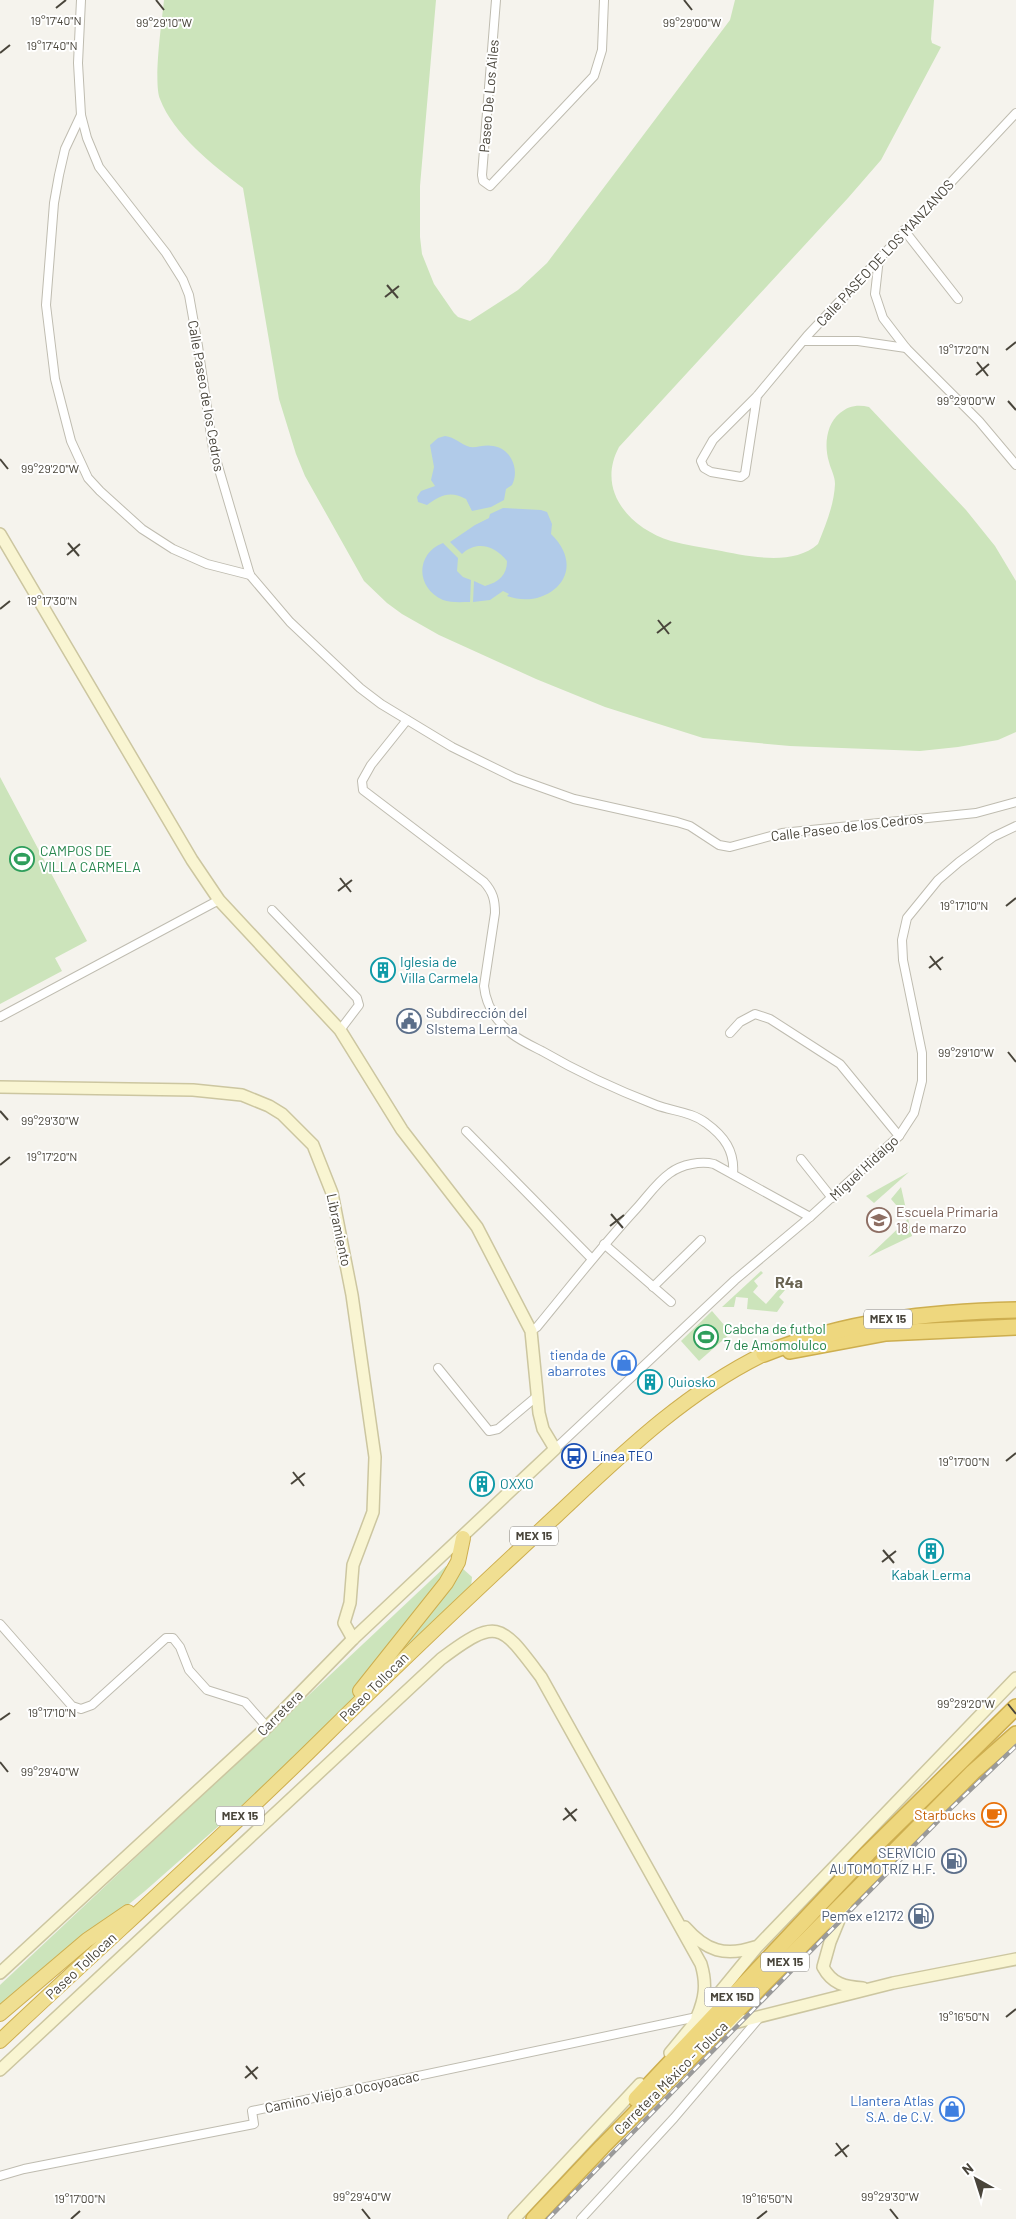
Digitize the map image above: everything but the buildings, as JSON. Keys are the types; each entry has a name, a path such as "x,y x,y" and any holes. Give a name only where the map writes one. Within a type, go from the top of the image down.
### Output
{"highway":[{"name":"MEX 15","path":"764,1354 796,1341 867,1322 911,1315 1016,1310"},
{"path":"764,1354 800,1350 886,1333 1016,1327"},
{"name":"Paseo Tollocan","path":"0,2041 322,1739 401,1660 673,1410 739,1366 764,1354"},
{"path":"322,1739 446,1582 458,1562 463,1538"},
{"name":"MEX 15D","path":"602,2147 632,2104 795,1929 1016,1707"},
{"name":"Carretera México - Toluca","path":"602,2147 973,1772 1016,1734"},
{"path":"0,2014 87,1940 158,1892"},
{"name":"MEX 15","path":"534,2219 602,2147"}],"main road":[{"path":"0,534 192,860 219,900 340,1030 402,1130 477,1227 531,1331 536,1396 543,1428 556,1449"},
{"name":"Libramiento","path":"0,1087 193,1090 242,1095 269,1106 282,1114 313,1144 319,1155 334,1202 352,1295 375,1457 373,1512 353,1565 350,1603 344,1623 353,1639"},
{"name":"Carretera","path":"0,1973 267,1727 353,1639 556,1449"},
{"path":"0,2070 441,1659 463,1643 492,1631 507,1635 516,1643 541,1677 676,1916 701,1964 706,1982 704,1999 697,2017"},
{"path":"514,2219 683,2038 697,2017 757,1947 1016,1678"},
{"path":"848,1898 830,1942 823,1967 828,1976 839,1984 875,1988"},
{"path":"676,1916 691,1934 704,1944 718,1951 737,1953 757,1947"},
{"path":"722,2026 875,1988 1016,1959"}],"street":[{"name":"Calle Paseo de los Cedros","path":"81,0 78,63 81,115 94,159 166,253 183,280 188,295 213,449 250,575 290,622 338,668 381,704 452,747 515,778 574,799 690,826 725,846 742,845 782,833 976,812 1016,802"},
{"name":"Paseo De Los Ailes","path":"496,0 482,175 486,184 492,186 594,76 602,50 604,0"},
{"name":"Calle PASEO DE LOS MANZANOS","path":"757,396 745,474 741,477 730,476 704,468 701,460 713,440 757,396 904,230 1016,113"},
{"path":"81,115 65,148 59,175 54,203 46,305 55,379 71,441 88,478 142,529 173,550 207,564 250,575"},
{"path":"904,230 958,300"},
{"path":"879,258 875,286 876,302 884,318 906,348 979,420 1016,465"},
{"path":"804,341 858,341 906,348"},
{"path":"407,720 371,765 362,782 362,790 484,882 492,892 495,913 484,986 485,998 494,1014 513,1034 556,1060 640,1099 705,1122 730,1147 734,1162 733,1174"},
{"name":"Miguel Hidalgo","path":"556,1449 734,1280 832,1198 899,1136 914,1113 922,1081 922,1052 903,960 902,940 907,918 927,892 959,862 993,837 1016,826"},
{"path":"0,1017 219,900"},
{"path":"272,910 357,998 359,1005 340,1030"},
{"path":"730,1034 740,1022 755,1014 770,1020 840,1064 899,1136"},
{"path":"466,1132 592,1260"},
{"path":"801,1159 832,1198"},
{"path":"531,1331 537,1327 604,1244 671,1172 704,1162 733,1174 810,1217"},
{"path":"653,1287 701,1240"},
{"path":"604,1244 671,1302"},
{"path":"438,1368 489,1431 498,1429 536,1396"},
{"path":"0,1624 72,1706 81,1709 92,1705 166,1638 173,1638 180,1647 189,1670 207,1690 244,1702 267,1727"},
{"name":"Camino Viejo a Ocoyoacac","path":"0,2176 24,2169 254,2124 252,2111 697,2017"},
{"path":"581,2219 674,2118 760,2017"}],"green space":[{"path":"164,0 436,0 420,186 420,237 422,254 434,284 454,313 458,317 470,321 518,290 547,263 730,20 735,0 934,0 931,39 932,43 941,47 881,160 619,447 613,463 612,478 614,492 630,517 656,535 671,541 755,557 783,558 796,555 818,544 831,507 835,481 827,456 829,429 835,418 846,409 857,406 869,407 966,510 995,546 1016,581 1016,732 998,740 920,751 790,746 703,738 605,707 536,679 439,635 402,614 387,603 364,581 305,476 296,454 279,399 243,188 207,159 184,137 174,125 160,99 157,79"},
{"name":"CAMPOS DE VILLA CARMELA","path":"0,777 87,941 55,958 62,971 0,1004"},
{"path":"909,1172 874,1203 866,1196"},
{"path":"901,1187 912,1236 868,1257 908,1219 891,1199"},
{"path":"761,1271 763,1273 754,1281 758,1286 753,1292 766,1304 781,1287 785,1290 779,1297 784,1302 777,1312 747,1309 748,1298 736,1297 734,1307 722,1307"},
{"name":"Cabcha de futbol 7 de Amomolulco","path":"712,1311 731,1333 699,1361 681,1341"},
{"path":"446,1566 462,1568 472,1577 471,1587 341,1718 145,1891 0,2009 0,1985"}],"water":[{"path":"445,436 470,447 490,446 499,448 509,455 515,473 512,485 506,489 504,500 491,507 472,511 466,499 455,495 445,495 427,505 418,502 417,497 421,491 435,486 431,480 434,467 430,445 438,438"},
{"path":"503,508 547,512 552,524 551,534 562,548 566,562 565,575 559,585 549,593 536,598 522,599 507,596 509,594 503,591 490,600 473,602 474,581 485,586 494,582 504,574 507,561 497,552 480,546 474,547 462,554 450,542 489,518 490,514"},
{"path":"443,543 458,558 457,571 463,577 471,580 470,602 443,600 434,595 424,580 422,571 427,555"}],"railway":[{"path":"548,2219 943,1816 1016,1746"}],"place":[{"name":"CAMPOS DE VILLA CARMELA","path":"22,859"},
{"name":"Iglesia de Villa Carmela","path":"383,970"},
{"name":"Subdirección del SIstema Lerma","path":"409,1021"},
{"name":"Escuela Primaria 18 de marzo","path":"879,1220"},
{"name":"Cabcha de futbol 7 de Amomolulco","path":"706,1337"},
{"name":"tienda de abarrotes","path":"624,1363"},
{"name":"Quiosko","path":"650,1382"},
{"name":"Línea TEO","path":"574,1456"},
{"name":"OXXO","path":"482,1484"},
{"name":"Kabak Lerma","path":"931,1551"},
{"name":"Starbucks","path":"994,1815"},
{"name":"SERVICIO AUTOMOTRIZ H.F.","path":"954,1861"},
{"name":"Pemex e12172","path":"921,1916"},
{"name":"Llantera Atlas S.A. de C.V.","path":"952,2109"}],"district":[{"name":"R4a","path":"789,1282"}]}
